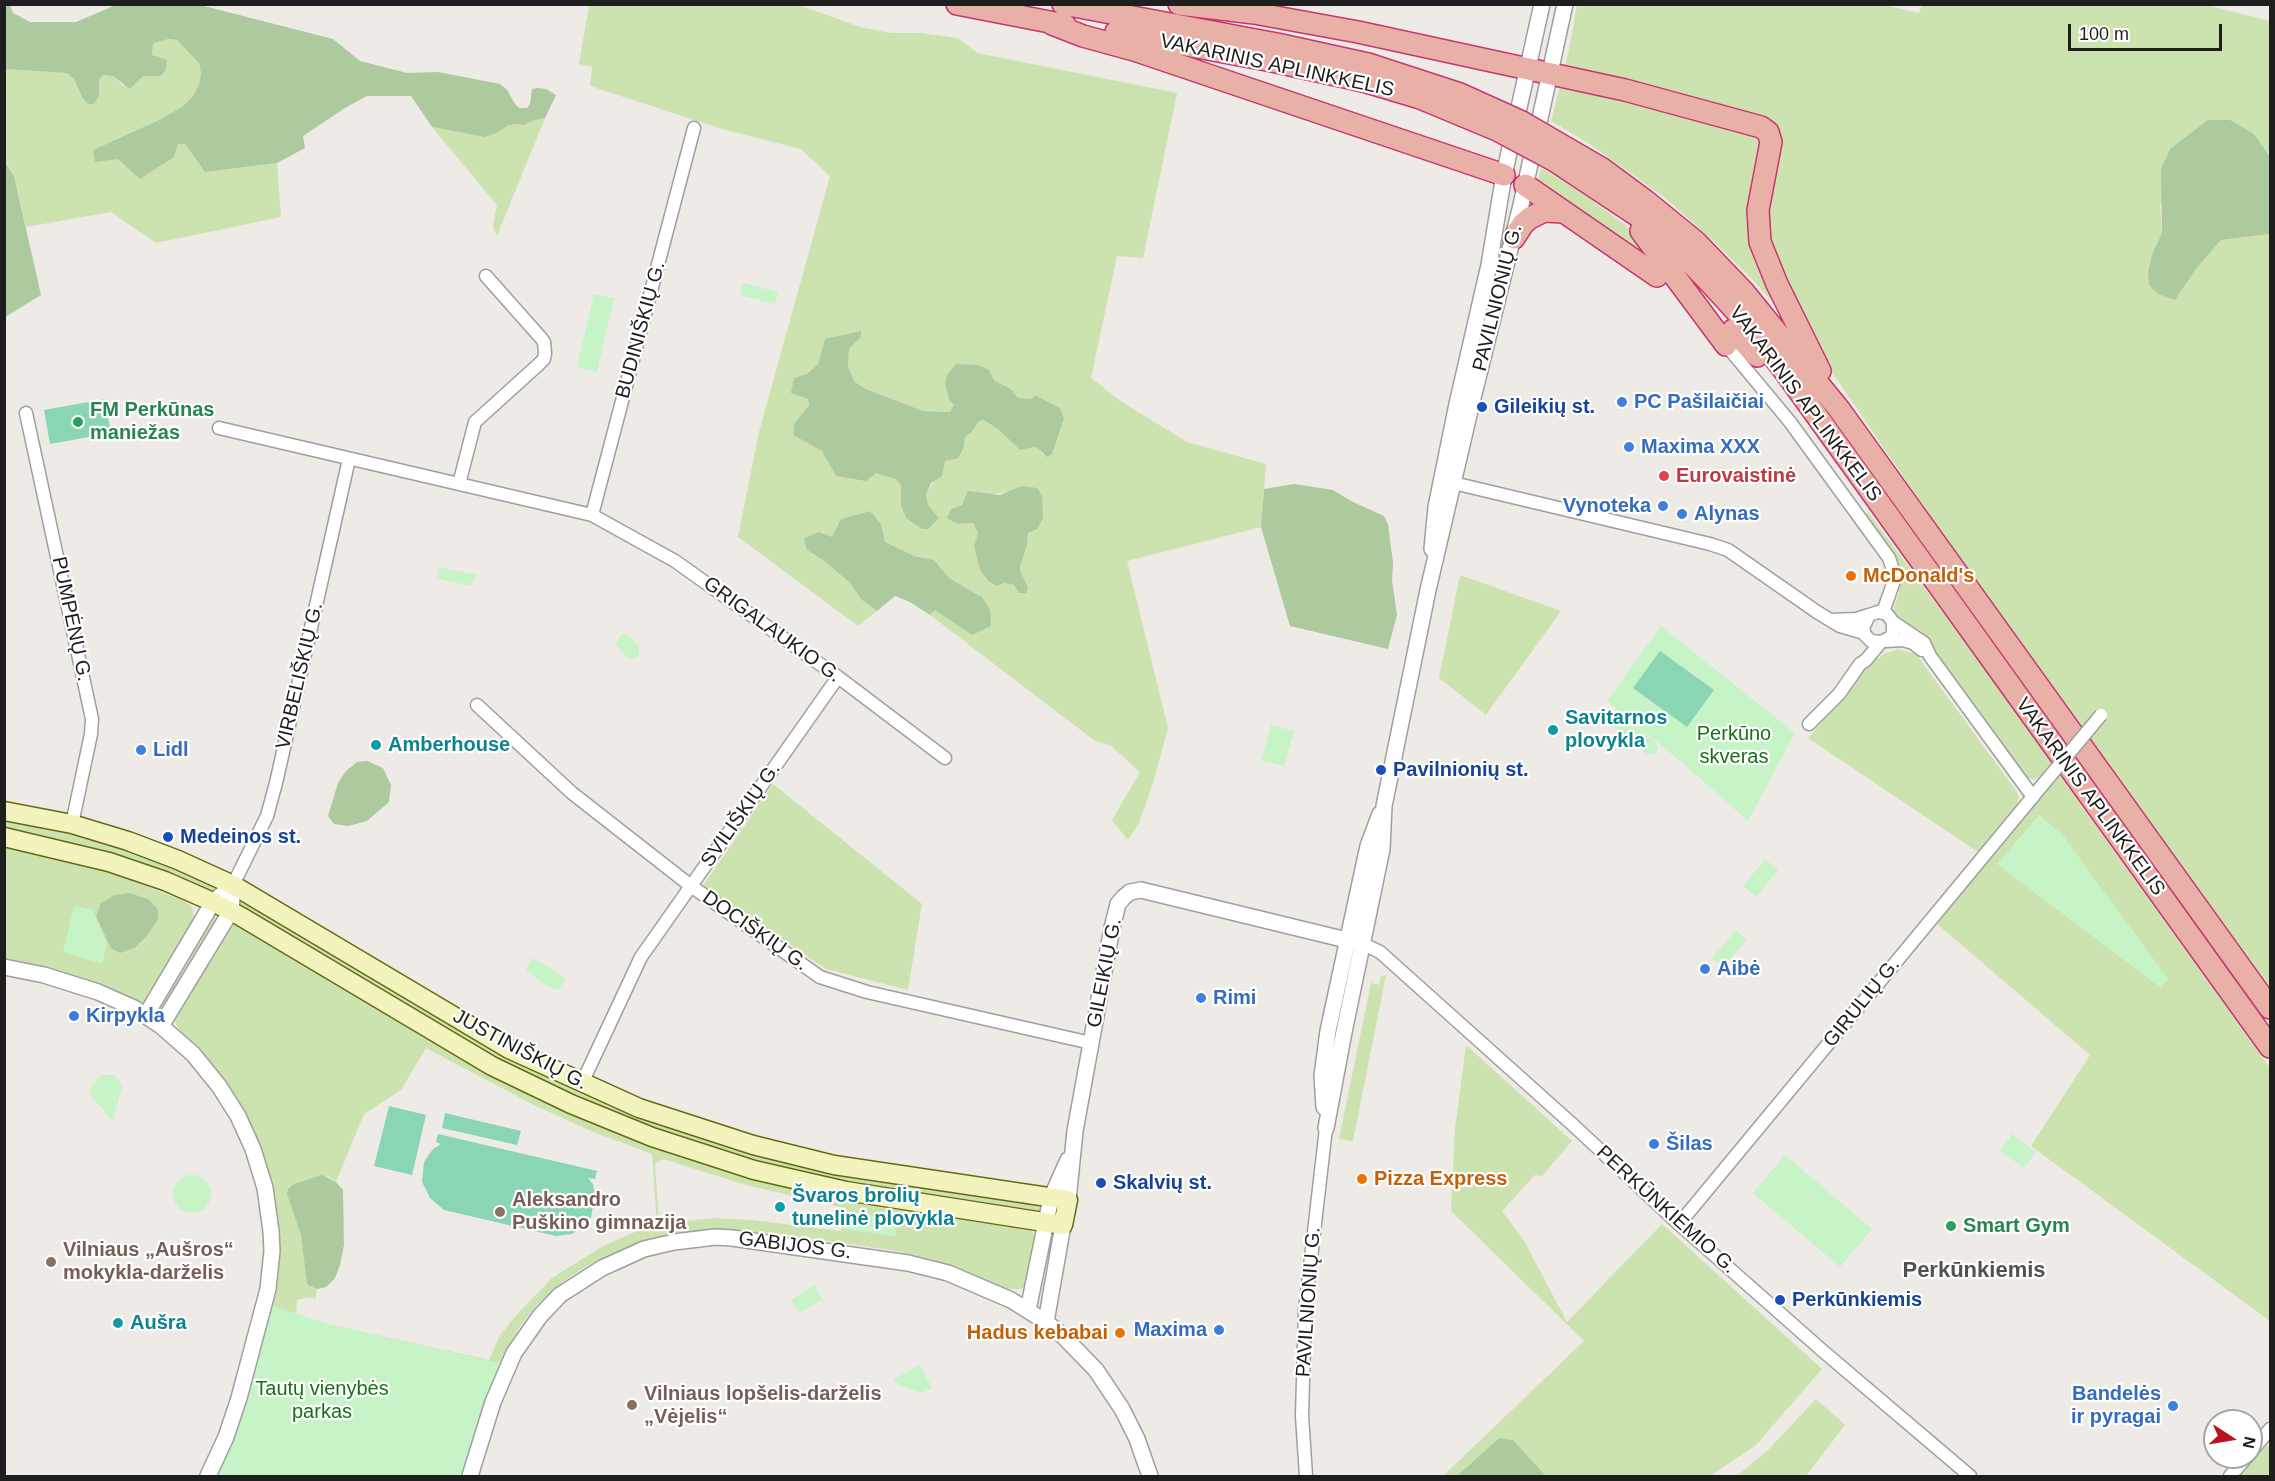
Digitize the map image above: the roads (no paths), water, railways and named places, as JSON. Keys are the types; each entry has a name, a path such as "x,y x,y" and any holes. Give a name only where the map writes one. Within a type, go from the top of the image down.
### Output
{"highway":[{"name":"VAKARINIS APLINKKELIS","path":"957,4 1052,24 1086,27 1272,61 1365,72 1497,130 1555,161 1639,213 1696,242 1744,292 1839,409 2271,1008"},
{"name":"VAKARINIS APLINKKELIS","path":"1063,4 1277,44 1365,72 1460,94 1522,122 1602,168 1639,213 1688,260 1754,331 2271,1047"},
{"path":"1179,4 1318,24 1527,69 1709,112 1749,123 1768,132 1771,153 1758,210 1760,242 1777,284 1839,409"},
{"path":"1052,24 1083,36 1134,50 1506,168"},
{"path":"1526,185 1657,276"},
{"path":"1514,238 1530,218 1544,211 1563,212"},
{"path":"1639,213 1653,246 1729,337 1770,370 1840,467 1912,560 1949,600"}],"main road":[{"name":"JUSTINIŠKIŲ G.","path":"4,811 72,824 178,860 234,885 509,1048 639,1108 753,1145 834,1165 1059,1199"},
{"name":"JUSTINIŠKIŲ G.","path":"4,837 109,862 165,881 213,902 492,1066 571,1104 633,1130 715,1158 804,1182 932,1206 1055,1224"},
{"name":"GILEIKIŲ G.","path":"1055,1224 1059,1199"}],"street":[{"name":"PAVILNIONIŲ G.","path":"1448,481 1506,168 1542,4"},
{"name":"PAVILNIONIŲ G.","path":"1306,1476 1302,1416 1305,1310 1326,1128 1382,849 1384,806 1428,590 1434,525 1472,402 1514,238 1565,4"},
{"name":"BUDINIŠKIŲ G.","path":"592,515 694,128"},
{"path":"1506,168 1526,185"},
{"path":"459,484 475,422 538,365 544,359 545,353 544,342 541,338 486,276"},
{"path":"1729,337 1889,558 1894,581 1882,612"},
{"name":"PUMPĖNŲ G.","path":"26,413 92,719 91,734 72,824"},
{"path":"219,428 592,515"},
{"name":"VIRBELIŠKIŲ G.","path":"234,885 267,816 276,783 349,459"},
{"path":"1448,481 1728,550 1840,626 1864,634 1871,641 1903,640 1913,643 1930,656"},
{"name":"GRIGALAUKIO G.","path":"592,515 675,561 838,677 945,758"},
{"path":"1832,620 1856,619 1882,612"},
{"path":"1882,612 1917,636 1923,643 1930,656 2033,797"},
{"path":"1860,664 1864,634 1863,623 1869,615"},
{"path":"1809,724 1839,694 1860,664 1893,632 1893,621"},
{"name":"SVILIŠKIŲ G.","path":"582,1083 640,957 838,677"},
{"name":"DOCIŠKIŲ G.","path":"477,705 556,780 691,886 801,966 820,977 867,992 1092,1043"},
{"name":"GIRULIŲ G.","path":"1679,1224 2101,715"},
{"name":"PAVILNIONIŲ G.","path":"1326,1128 1322,1089 1325,1053 1368,846 1374,825 1384,806"},
{"path":"146,1015 213,902 234,885"},
{"path":"161,1026 231,911 234,885"},
{"name":"GILEIKIŲ G.","path":"1059,1199 1072,1153 1116,912 1118,904 1130,892 1141,890 1363,944"},
{"name":"PERKŪNKIEMIO G.","path":"1363,944 1380,952 1572,1124 1679,1224 1824,1352 1970,1476"},
{"path":"4,967 44,975 98,992 121,1001 161,1026 193,1054 207,1070 238,1116 260,1167 271,1231 271,1269 265,1304 226,1437 208,1476"},
{"name":"GILEIKIŲ G.","path":"1028,1310 1055,1224"},
{"name":"GILEIKIŲ G.","path":"1046,1322 1055,1224"},
{"name":"GABIJOS G.","path":"470,1476 503,1375 524,1335 560,1295 602,1268 644,1249 698,1238 732,1238 866,1256 948,1273 1011,1300 1046,1322 1079,1352 1109,1387 1137,1439 1150,1476"}],"place":[{"name":"PC Pašilaičiai","path":"1622,402"},
{"name":"Gileikių st.","path":"1482,407"},
{"name":"FM Perkūnas maniežas","path":"78,422"},
{"name":"Maxima XXX","path":"1629,447"},
{"name":"Eurovaistinė","path":"1664,476"},
{"name":"Vynoteka","path":"1663,506"},
{"name":"Alynas","path":"1682,514"},
{"name":"McDonald's","path":"1851,576"},
{"name":"Savitarnos plovykla","path":"1553,730"},
{"name":"Amberhouse","path":"376,745"},
{"name":"Lidl","path":"141,750"},
{"name":"Pavilnionių st.","path":"1381,770"},
{"name":"Medeinos st.","path":"168,837"},
{"name":"Aibė","path":"1705,969"},
{"name":"Rimi","path":"1201,998"},
{"name":"Kirpykla","path":"74,1016"},
{"name":"Šilas","path":"1654,1144"},
{"name":"Pizza Express","path":"1362,1179"},
{"name":"Skalvių st.","path":"1101,1183"},
{"name":"Švaros brolių tunelinė plovykla","path":"780,1207"},
{"name":"Aleksandro Puškino gimnazija","path":"500,1212"},
{"name":"Smart Gym","path":"1951,1226"},
{"name":"Vilniaus „Aušros“ mokykla-darželis","path":"51,1262"},
{"name":"Perkūnkiemis","path":"1780,1300"},
{"name":"Aušra","path":"118,1323"},
{"name":"Maxima","path":"1219,1330"},
{"name":"Hadus kebabai","path":"1120,1333"},
{"name":"Vilniaus lopšelis-darželis „Vėjelis“","path":"632,1405"},
{"name":"Bandelės ir pyragai","path":"2173,1406"}],"district":[{"name":"Perkūnkiemis","path":"1974,1271"}],"park label":[{"name":"Perkūno skveras","path":"1734,746"},
{"name":"Tautų vienybės parkas","path":"322,1400"}]}
